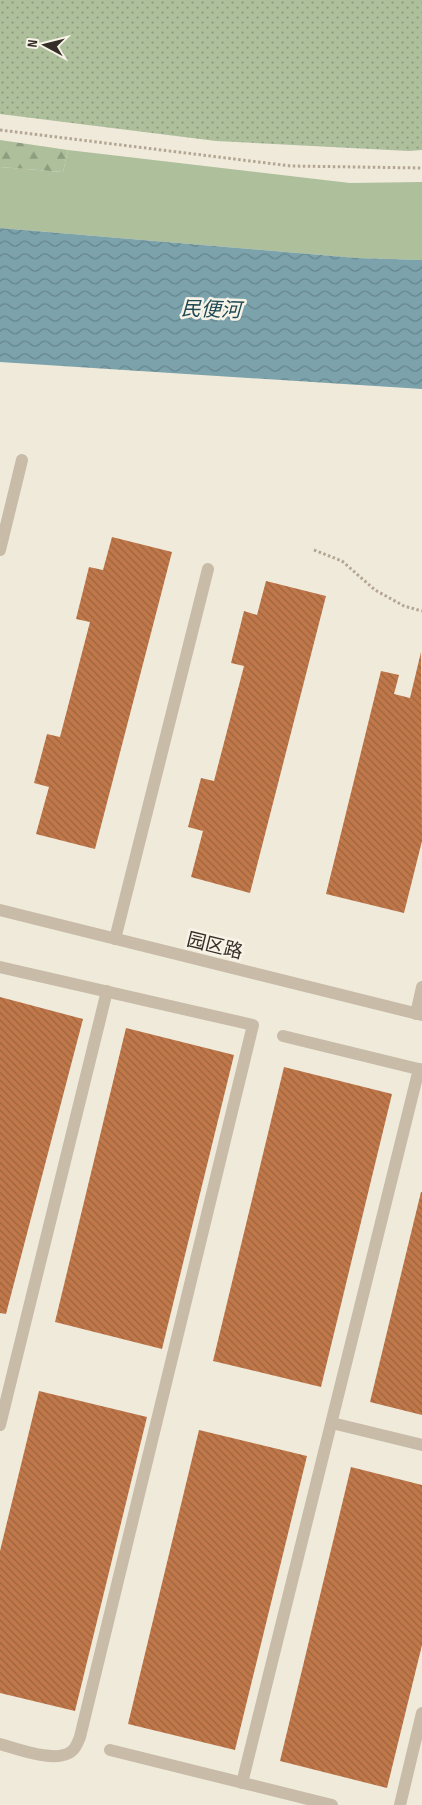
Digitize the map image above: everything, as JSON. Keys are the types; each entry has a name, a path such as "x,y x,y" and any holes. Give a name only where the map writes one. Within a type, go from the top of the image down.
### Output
{"street":[{"path":"0,550 22,460"},
{"path":"115,940 208,569"},
{"name":"园区路","path":"0,910 419,1014"},
{"path":"0,967 253,1025 80,1738 74,1750 63,1756 48,1756 0,1744"},
{"path":"419,1014 422,986"},
{"path":"0,1425 107,991"},
{"path":"242,1783 421,1069 283,1036"},
{"path":"332,1423 422,1445"},
{"path":"400,1805 422,1714"},
{"path":"110,1750 332,1805"}],"path":[{"path":"0,130 291,166 422,168"},
{"path":"314,550 342,561 375,590 404,606 422,611"}],"green space":[{"path":"0,0 422,0 422,150 409,151 216,141 0,114"},
{"path":"0,140 68,150 63,172 0,167"},
{"path":"68,150 350,183 422,182 422,260 357,258 0,228 0,167 63,172"}],"water":[{"name":"民便河","path":"0,228 357,258 422,260 422,389 0,362"}],"building":[{"path":"112,537 172,552 95,849 36,834 49,787 34,783 47,734 60,737 90,622 76,619 89,567 103,570"},
{"path":"266,581 326,596 250,893 191,877 203,831 188,827 201,778 214,781 244,666 231,663 244,611 257,615"},
{"path":"421,652 422,841 404,913 326,894 381,671 399,675 394,694 410,698"},
{"path":"0,997 83,1019 6,1314 0,1313"},
{"path":"126,1028 234,1055 162,1349 55,1322"},
{"path":"284,1067 392,1094 321,1387 213,1361"},
{"path":"422,1192 422,1415 370,1402"},
{"path":"39,1391 147,1417 75,1711 0,1693 0,1551"},
{"path":"199,1430 307,1456 235,1750 128,1724"},
{"path":"351,1467 422,1485 422,1645 387,1788 280,1761"}]}
